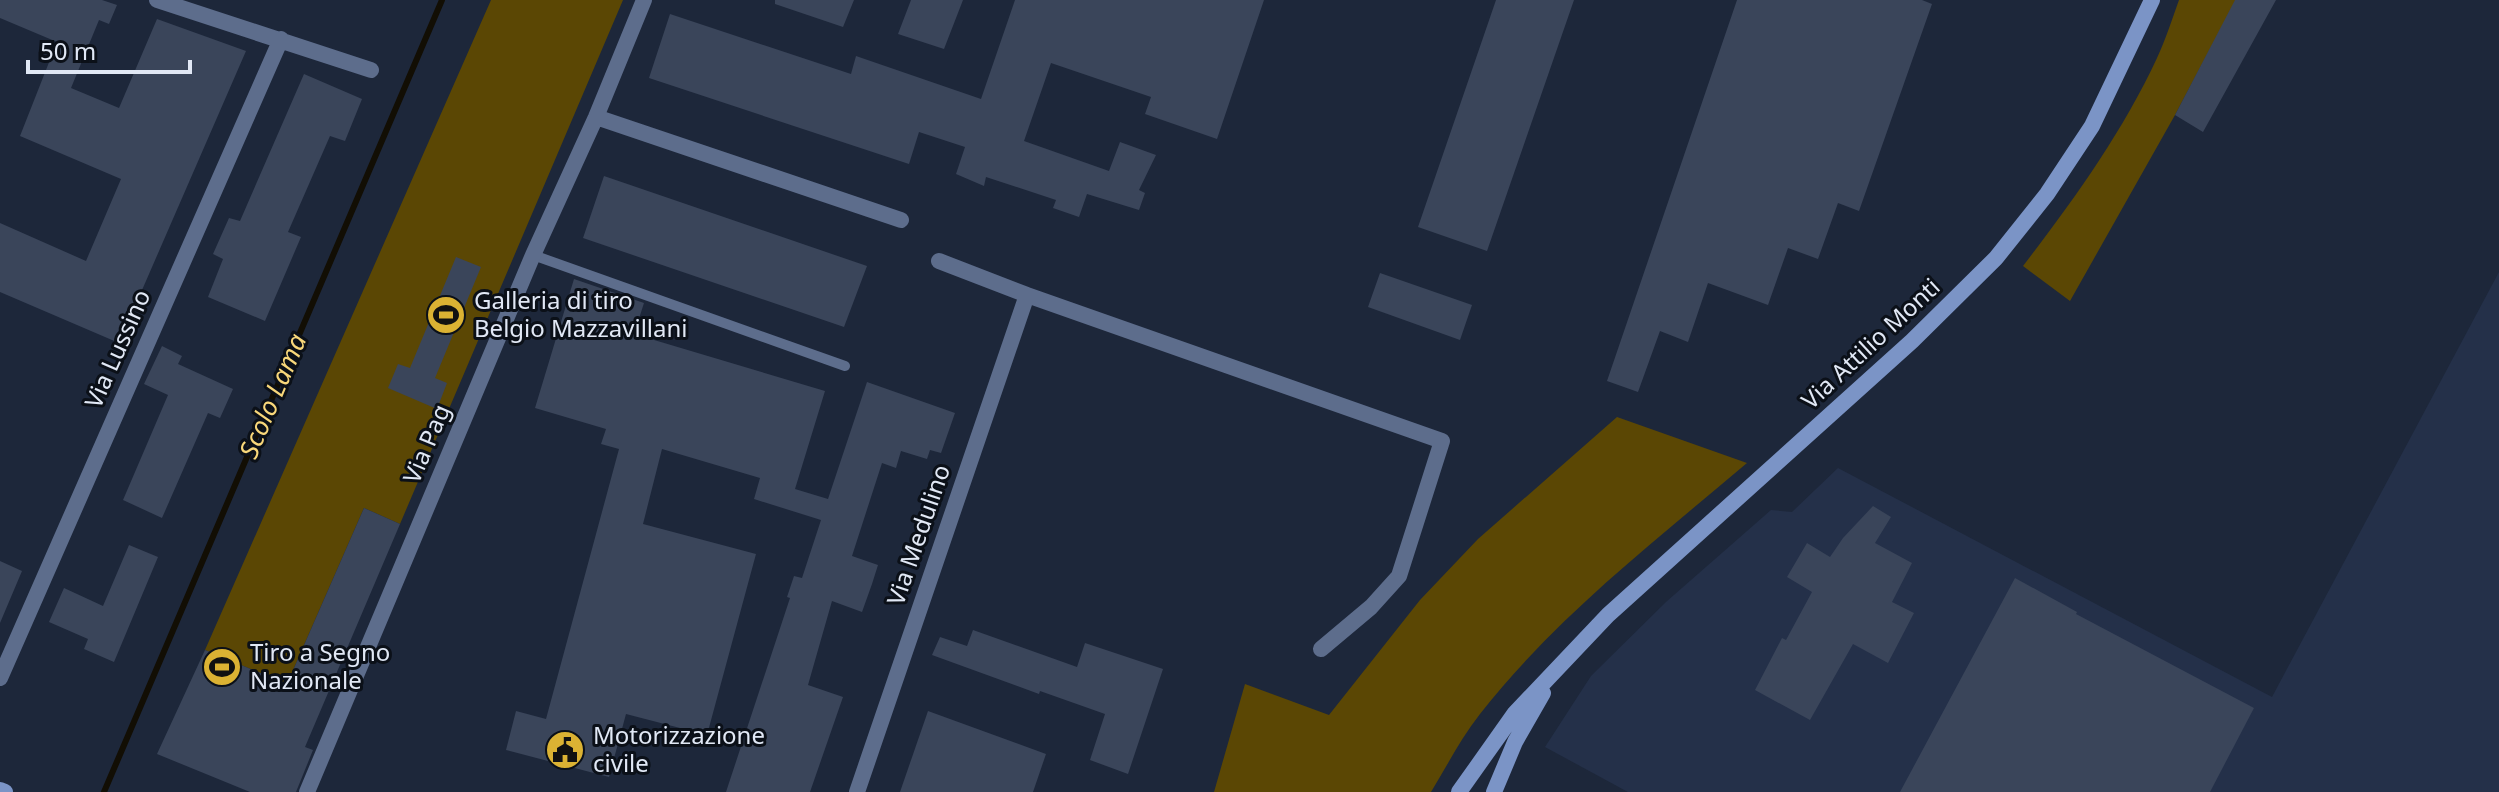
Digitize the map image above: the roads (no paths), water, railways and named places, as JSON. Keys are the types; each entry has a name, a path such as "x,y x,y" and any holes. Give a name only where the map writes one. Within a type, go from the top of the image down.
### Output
{"main road":[{"name":"Via Attilio Monti","path":"1459,792 1515,713 1608,615 1912,341 1996,258 2047,194 2092,126 2152,0"},
{"name":"Via Attilio Monti","path":"1494,792 1515,742 1556,670"}],"street":[{"path":"157,0 371,70"},
{"name":"Via Pag","path":"307,792 644,0"},
{"name":"Via Lussino","path":"0,678 281,39"},
{"path":"596,117 901,220"},
{"path":"939,261 1442,441 1399,576 1371,607 1321,649"},
{"name":"Via Medulino","path":"857,792 1027,295"}],"lane":[{"path":"533,255 845,366"}],"waterway":[{"name":"Scolo Lama","path":"104,792 442,0"}],"place":[{"name":"Galleria di tiro Belgio Mazzavillani","path":"446,315"},
{"name":"Tiro a Segno Nazionale","path":"222,667"},
{"name":"Motorizzazione civile","path":"565,750"}]}
